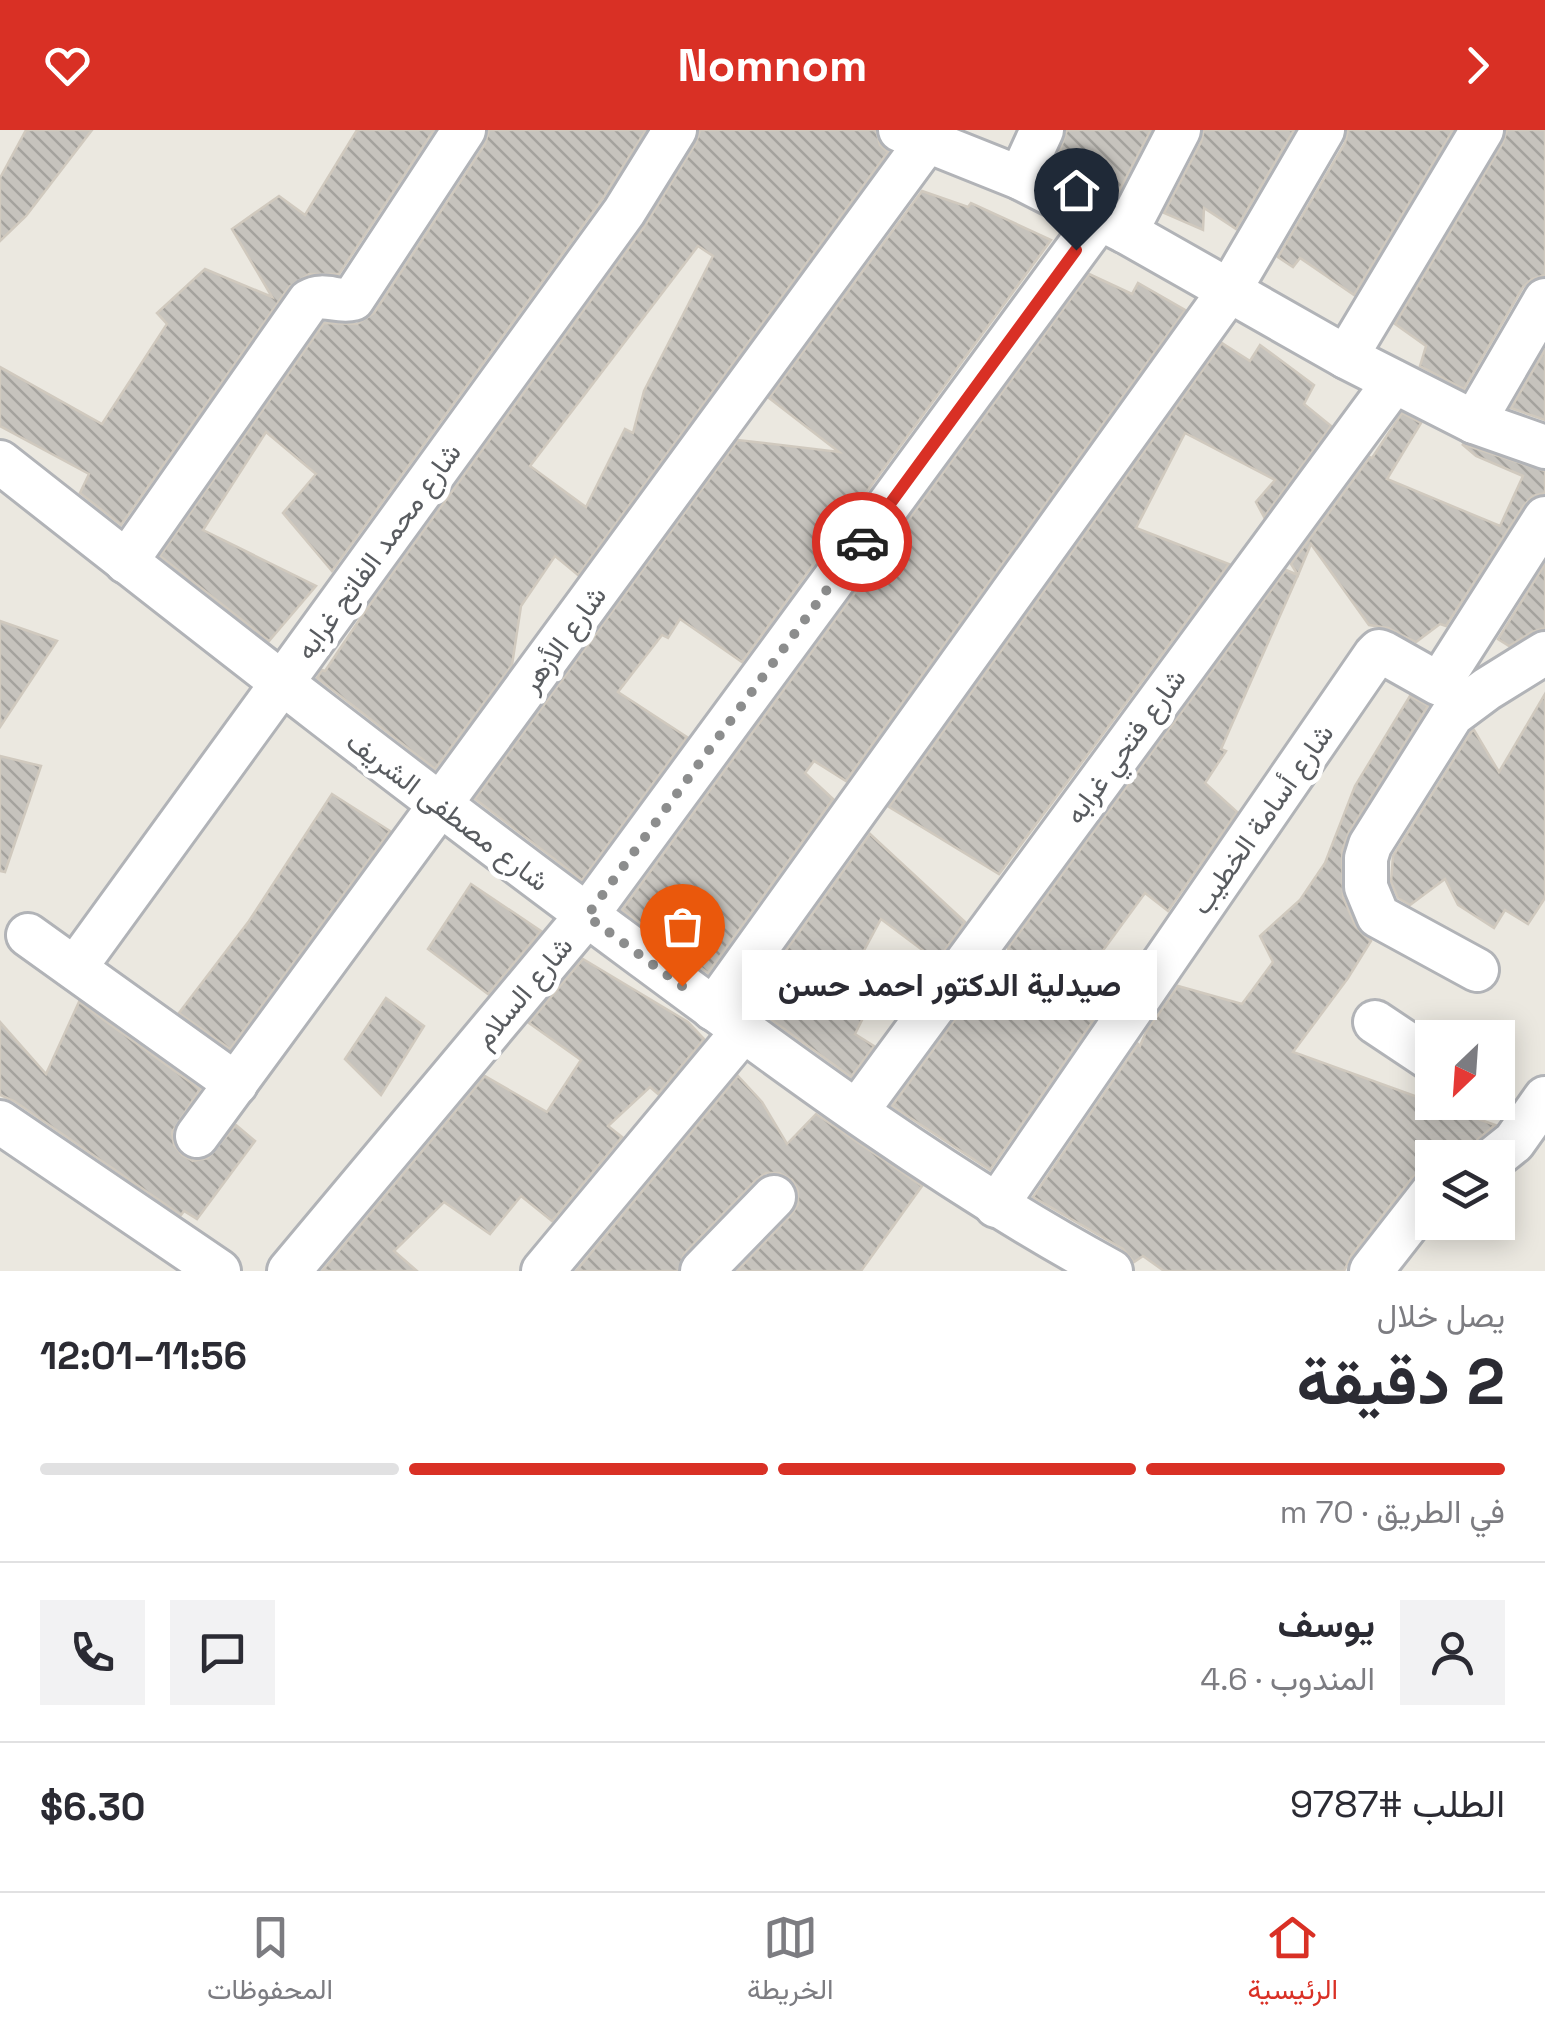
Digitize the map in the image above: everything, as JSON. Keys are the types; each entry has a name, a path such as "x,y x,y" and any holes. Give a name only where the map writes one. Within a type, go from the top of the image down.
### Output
{"street":[{"path":"126,562 308,301 324,296 353,299 464,130"},
{"name":"شارع محمد الفاتح غرابه","path":"75,968 624,212 674,130"},
{"path":"1020,178 1042,130"},
{"name":"شارع السلام","path":"289,1271 587,916 1113,226 1179,130"},
{"path":"544,1271 729,1020 1229,292 1323,130"},
{"path":"1346,358 1482,130"},
{"path":"914,136 1020,178 1346,358 1474,422 1545,447"},
{"name":"شارع الأزهر","path":"198,1136 440,806 914,136"},
{"path":"1474,422 1545,300"},
{"name":"شارع فتحي غرابه","path":"856,1111 1394,382"},
{"name":"شارع مصطفى الشريف","path":"0,462 440,806 729,1020 996,1206 1056,1258 1110,1271"},
{"name":"شارع أسامة الخطيب","path":"996,1206 1374,655 1384,653 1439,684 1545,518"},
{"path":"1477,970 1378,916 1366,887 1366,858 1370,845 1452,715 1545,653"},
{"path":"28,935 236,1084"},
{"path":"1375,1022 1415,1049"},
{"path":"1515,1140 1524,1108"},
{"path":"0,1122 219,1271"},
{"path":"712,1268 774,1197"},
{"path":"1371,1271 1415,1215"}],"building":[{"path":"26,130 92,130 26,216 0,241 0,178"},
{"path":"357,130 434,130 339,274 309,274 289,287 121,525 80,493 89,474 0,426 0,367 102,424 167,324 157,313 205,269 272,297 232,229 279,196 305,215"},
{"path":"489,130 646,130 603,198 332,571 283,513 316,474 266,432 203,530 316,586 269,641 160,556 324,323 357,324 374,313 485,144"},
{"path":"700,130 876,130 880,145 888,152 578,575 555,556 521,606 512,665 435,769 317,678 644,227 696,143","holes":["698,246 713,256 644,391 633,433 625,429 586,507 530,466"]},
{"path":"1067,130 1151,130 1118,193 1090,180 1097,169 1060,150"},
{"path":"1204,130 1294,130 1236,229 1204,208 1203,230 1164,213"},
{"path":"1348,130 1453,130 1354,295 1300,258 1293,267 1278,257 1345,143"},
{"path":"1507,130 1545,130 1545,275 1523,287 1464,389 1420,366 1426,346 1395,324 1503,143"},
{"path":"922,191 968,207 971,203 1051,240 742,662 680,619 668,638 662,635 618,692 687,737 582,880 475,799 738,440 839,452 769,398"},
{"path":"1089,274 1132,294 1138,283 1185,310 846,781 814,761 805,773 833,799 708,973 622,910"},
{"path":"1222,343 1250,361 1260,345 1314,385 1304,404 1331,426 1264,517 1256,502 1275,480 1185,433 1136,528 1229,564 999,874 889,807"},
{"path":"1545,350 1545,420 1511,408"},
{"path":"1402,413 1421,423 1387,479 1500,526 1523,476 1476,456 1462,444 1545,471 1545,493 1533,496 1524,505 1446,626 1440,624 1416,642 1388,628 1369,625 1311,544 1298,575 1291,564"},
{"path":"1545,564 1545,628 1509,646 1498,639"},
{"path":"1286,570 1298,575 1221,749 1226,751 1205,783 1237,812 1168,911 1145,893 1096,960 1111,967 1088,1018 1093,1021 990,1170 892,1106 979,987 1024,1013 1008,948"},
{"path":"0,621 57,641 0,727"},
{"path":"1545,694 1545,898 1528,924 1505,910 1494,928 1458,905 1445,879 1410,905 1398,898 1391,882 1393,856 1471,732 1474,730 1499,772"},
{"path":"1410,696 1428,706 1349,832 1342,851 1343,897 1356,927 1371,941 1293,1052 1415,1096 1415,1120 1481,1120 1495,1125 1478,1140 1415,1140 1415,1176 1351,1256 1344,1271 1164,1271 1143,1256 1134,1262 1123,1249 1033,1197 1178,986 1242,1004 1273,962 1260,936 1300,900 1325,863 1355,786"},
{"path":"0,756 41,766 5,872 0,871"},
{"path":"332,794 390,831 230,1049 179,1013 249,921"},
{"path":"870,834 965,922 937,961 881,919 853,971 878,988 855,1034 874,1046 851,1077 748,1003"},
{"path":"471,884 541,931 488,994 428,949"},
{"path":"583,959 688,1022 704,1039 658,1094 650,1087 608,1126 622,1137 552,1221 521,1196 490,1234 444,1202 394,1251 417,1271 322,1271 485,1076 547,1112 581,1060 529,1023"},
{"path":"386,998 424,1026 381,1095 345,1059"},
{"path":"79,1002 200,1089 172,1132 174,1145 182,1155 193,1161 208,1158 236,1125 255,1141 197,1219 184,1211 181,1215 0,1095 0,1022 46,1074"},
{"path":"738,1076 762,1102 787,1144 816,1114 922,1186 861,1271 737,1271 798,1204 798,1191 792,1180 779,1173 766,1173 684,1254 678,1271 576,1271"}],"way so far":[{"path":"682,986 587,916 862,542"}],"place":[{"name":"صيدلية الدكتور احمد حسن","path":"682,986"}],"route":[{"path":"862,542 1076,250"}]}
